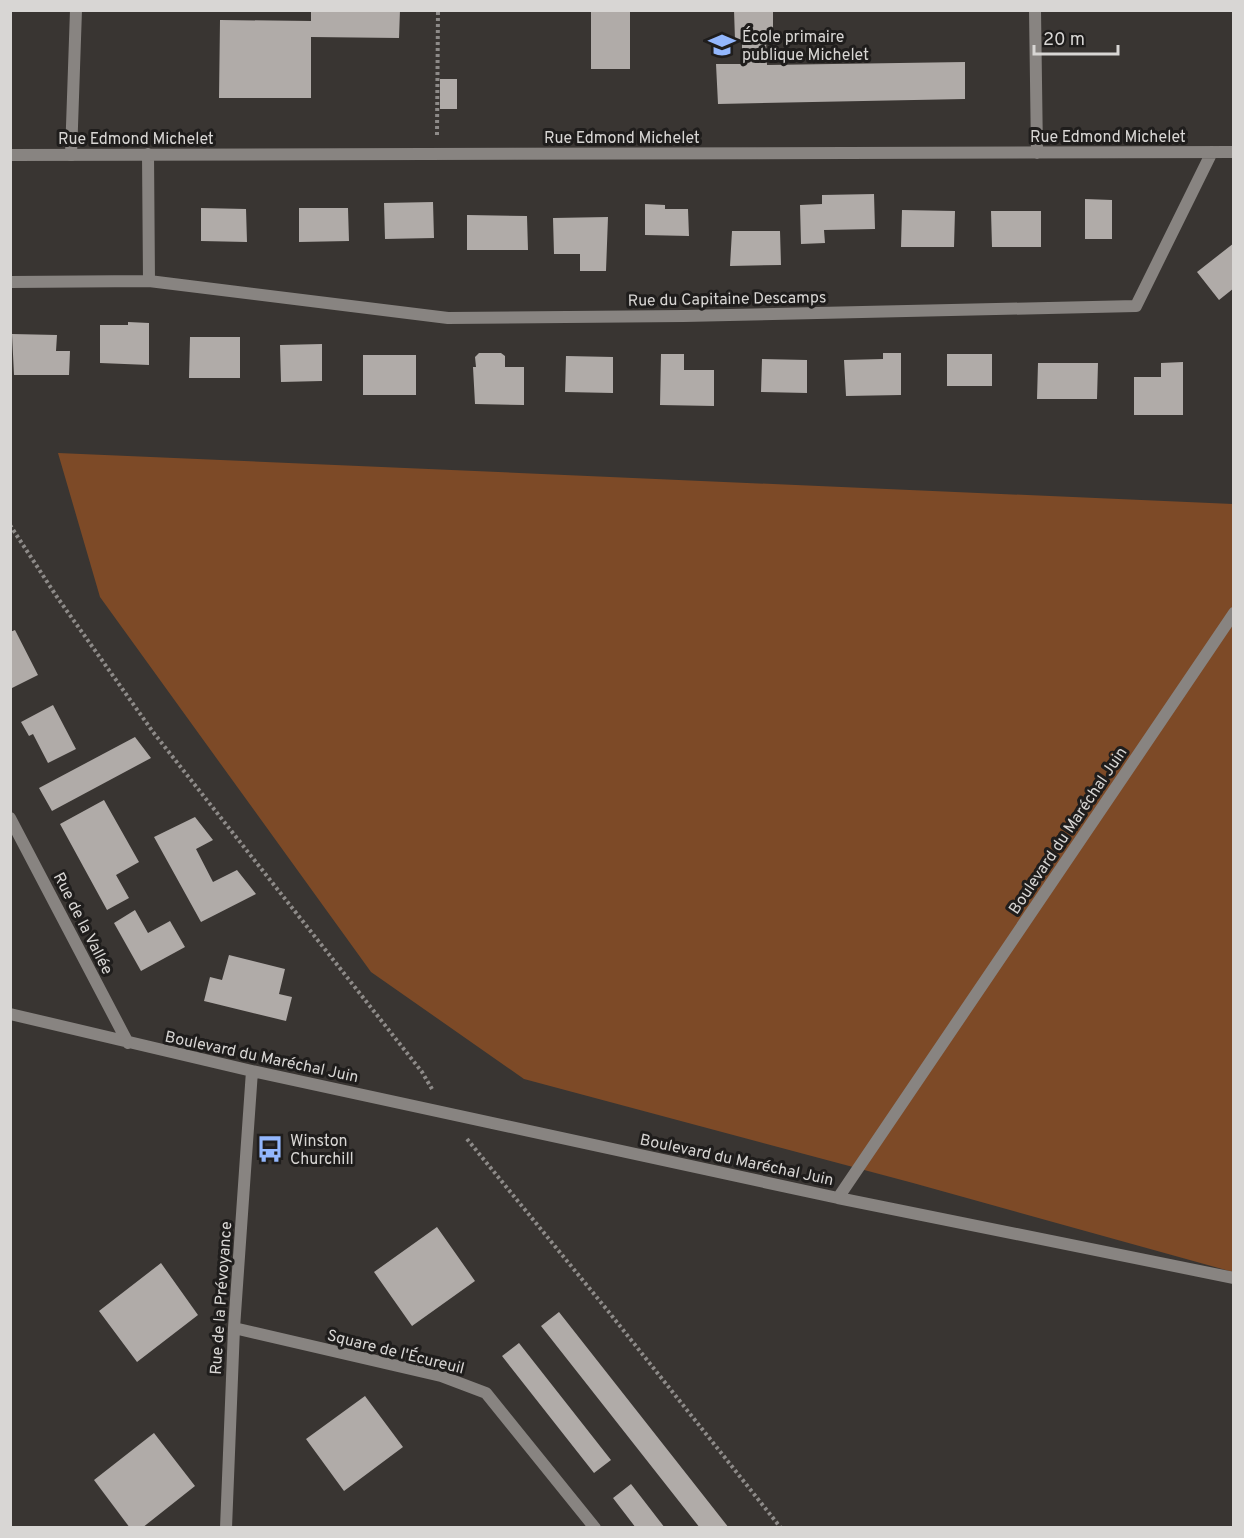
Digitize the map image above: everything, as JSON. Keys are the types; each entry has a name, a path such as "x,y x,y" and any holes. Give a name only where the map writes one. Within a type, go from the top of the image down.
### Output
{"street":[{"path":"71,155 76,10"},
{"path":"1035,10 1037,153"},
{"name":"Rue du Capitaine Descamps","path":"10,282 148,281 448,318 684,316 1136,306 1212,152"},
{"name":"Rue Edmond Michelet","path":"10,155 1233,152"},
{"path":"148,154 148,281"},
{"name":"Boulevard du Maréchal Juin","path":"10,1014 252,1071 838,1198 1233,613"},
{"name":"Rue de la Vallée","path":"10,818 128,1043"},
{"name":"Rue de la Prévoyance","path":"226,1527 234,1328 252,1071"},
{"path":"838,1198 1233,1278"},
{"name":"Square de l'Écureuil","path":"234,1328 441,1376 486,1394 595,1527"}],"path":[{"path":"437,154 438,10"},
{"path":"10,525 57,597 153,732 422,1072 447,1113 781,1527"}],"shaded area":[{"path":"58,453 1233,504 1233,1272 913,1183 524,1079 371,972 100,597"}],"building":[{"path":"311,10 400,10 399,38 311,37 311,98 219,98 220,20 311,21"},
{"path":"591,10 630,10 630,69 591,69"},
{"path":"734,10 773,10 773,39 766,40 767,65 965,62 965,99 718,104 716,64 742,64 742,40 735,40"},
{"path":"440,79 457,79 457,109 440,109"},
{"path":"874,194 875,229 824,230 825,243 801,244 800,205 822,204 822,195"},
{"path":"1085,199 1112,200 1112,239 1085,239"},
{"path":"433,202 434,238 385,239 384,203"},
{"path":"645,204 665,205 665,209 688,209 689,236 645,235"},
{"path":"201,208 246,209 247,242 201,241"},
{"path":"299,208 348,208 349,241 299,242"},
{"path":"902,210 955,211 954,247 901,247"},
{"path":"991,211 1041,211 1041,247 992,247"},
{"path":"467,215 527,216 528,250 467,250"},
{"path":"608,217 606,271 580,271 580,254 554,254 553,218"},
{"path":"732,231 780,231 781,265 730,266"},
{"path":"1234,243 1234,288 1219,300 1197,272"},
{"path":"128,322 149,323 149,365 100,363 100,325 128,325"},
{"path":"12,334 57,335 56,351 70,351 69,375 14,375"},
{"path":"190,337 240,337 240,378 189,378"},
{"path":"322,344 322,381 281,382 280,345"},
{"path":"479,353 501,353 505,356 505,367 524,367 524,405 475,404 473,367 476,367 475,357"},
{"path":"883,353 901,353 901,395 846,396 844,360 883,359"},
{"path":"661,354 684,354 684,370 714,370 714,406 660,405"},
{"path":"947,354 992,354 992,386 947,386"},
{"path":"363,355 416,355 416,395 363,395"},
{"path":"566,356 613,357 613,393 565,392"},
{"path":"762,359 807,360 807,393 761,392"},
{"path":"1183,362 1183,415 1134,415 1134,377 1161,377 1161,363"},
{"path":"1038,363 1098,363 1097,399 1037,399"},
{"path":"15,630 38,675 10,689 10,632"},
{"path":"53,705 76,749 48,763 33,734 29,736 21,722"},
{"path":"135,737 151,758 52,811 39,788"},
{"path":"104,800 139,862 116,875 129,898 107,910 60,824"},
{"path":"195,817 213,840 196,849 213,882 237,870 256,894 201,922 154,837"},
{"path":"135,910 148,933 170,921 185,947 141,971 114,923"},
{"path":"229,955 285,969 279,994 292,997 286,1021 204,1001 210,977 222,980"},
{"path":"437,1227 475,1281 412,1326 374,1272"},
{"path":"161,1263 198,1315 137,1362 99,1311"},
{"path":"559,1312 729,1528 700,1528 541,1326"},
{"path":"519,1343 611,1460 594,1473 502,1356"},
{"path":"365,1396 403,1447 344,1491 306,1439"},
{"path":"154,1433 195,1486 142,1528 130,1528 94,1480"},
{"path":"631,1484 665,1528 636,1528 613,1498"}],"place":[{"name":"École primaire publique Michelet","path":"722,45"},
{"name":"Winston Churchill","path":"270,1149"}]}
